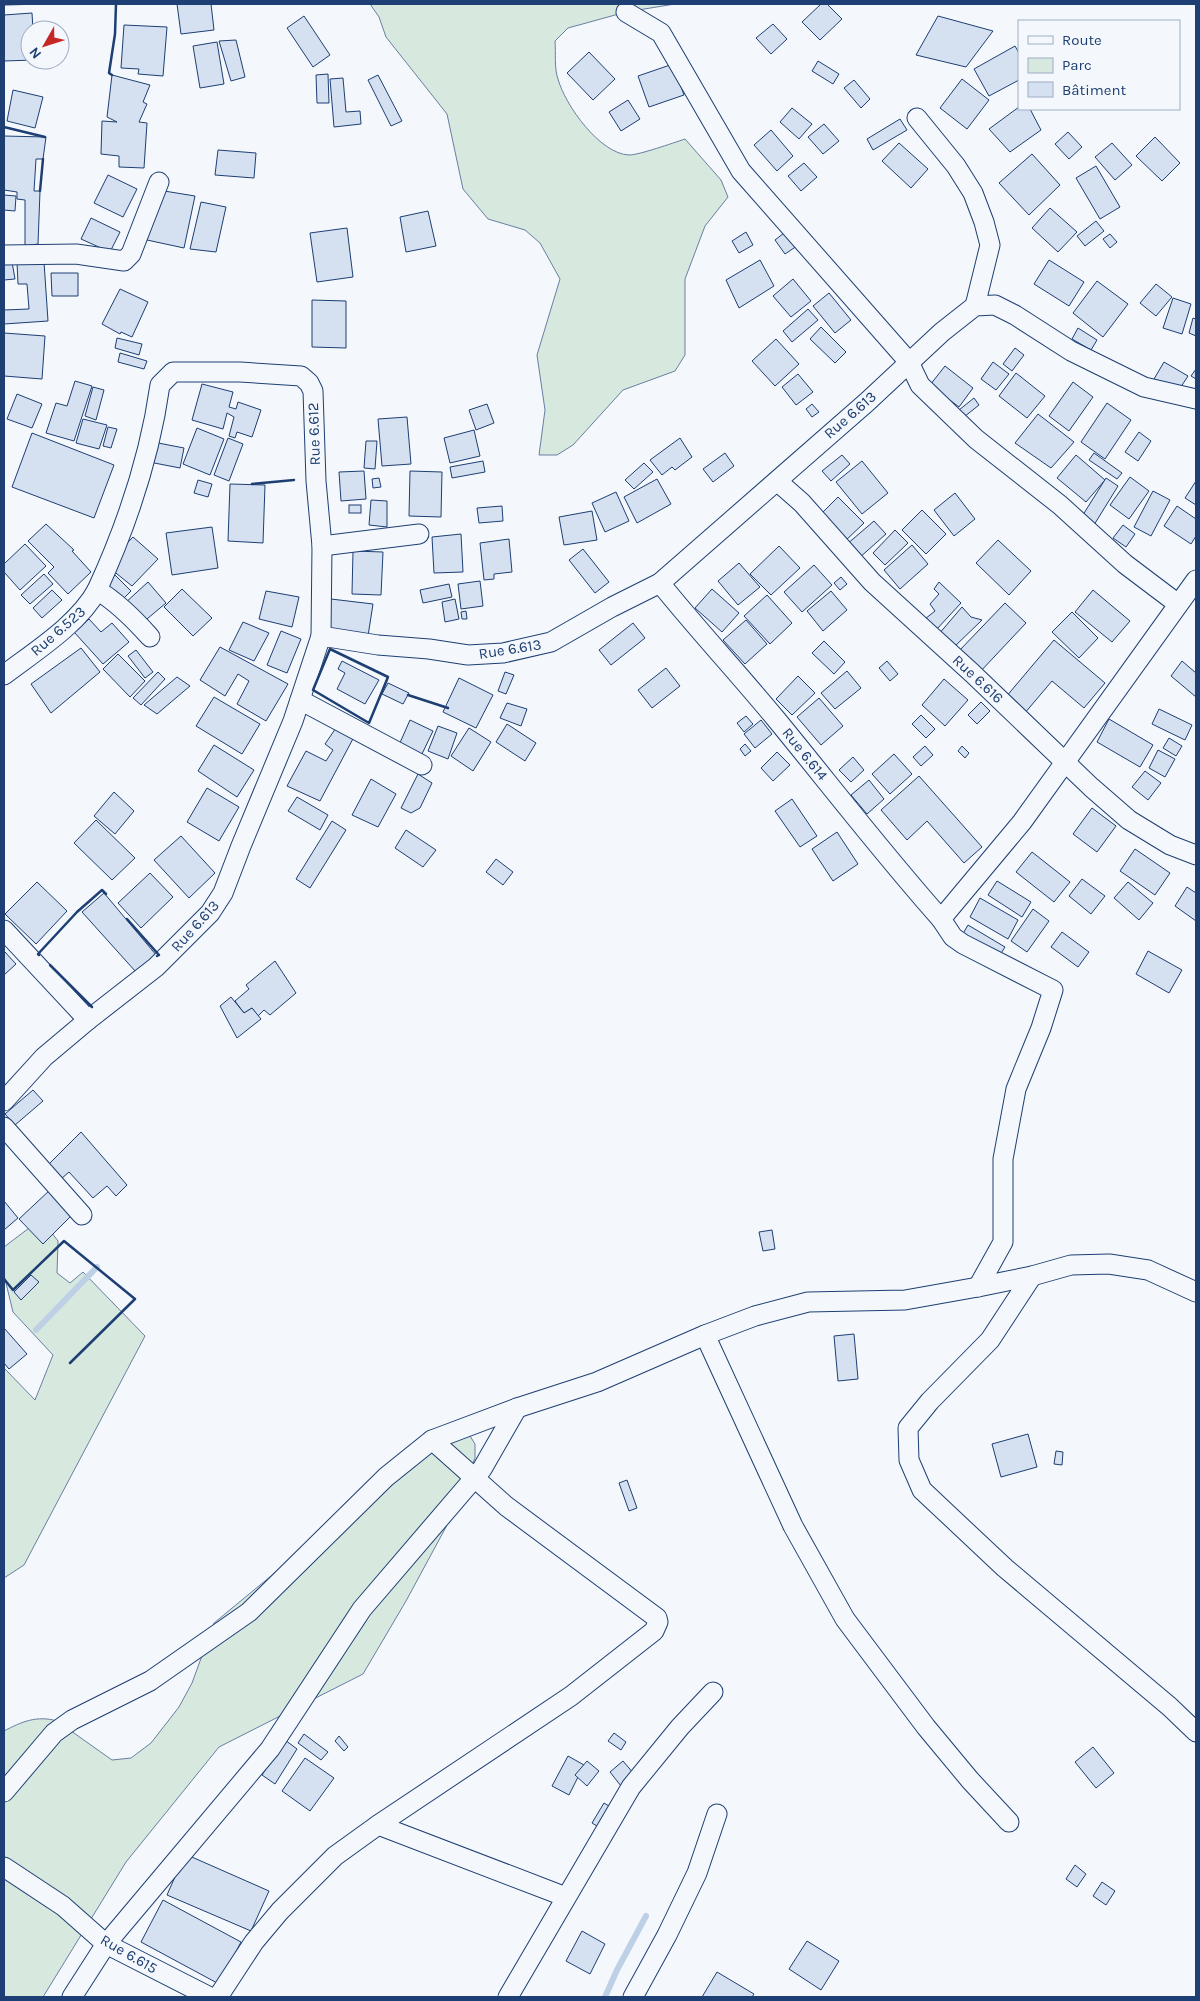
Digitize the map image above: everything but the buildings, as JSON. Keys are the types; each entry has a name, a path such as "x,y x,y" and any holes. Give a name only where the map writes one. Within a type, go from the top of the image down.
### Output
{"street":[{"path":"626,12 661,33 741,171 909,362 920,385 939,406 976,440 1060,505 1125,564 1178,604"},
{"path":"917,118 956,166 972,193 984,222 990,245 975,306 995,305 1015,315 1071,351 1144,387 1196,399"},
{"path":"4,255 76,254 124,261 131,254 158,182"},
{"name":"Rue 6.613","path":"4,1101 44,1057 162,961 204,919 223,893 293,721 321,636 378,645 429,649 468,655 503,653 551,642 612,607 660,583 774,481 777,481 867,402 942,332 975,306"},
{"name":"Rue 6.612","path":"165,378 173,372 240,372 301,376 309,383 313,391 316,481 322,546 321,636"},
{"name":"Rue 6.523","path":"4,675 68,625 90,602 97,590 117,546 134,494 149,442 160,385 165,378"},
{"name":"Rue 6.616","path":"777,481 802,503 872,582 972,673 1064,762 1129,820 1170,845 1196,855"},
{"path":"322,546 419,534"},
{"path":"944,915 1022,822 1196,580"},
{"name":"Rue 6.614","path":"660,583 839,795 916,892 944,915 953,937 963,944 1053,990 1041,1028 1016,1089 1003,1159 1003,1242 978,1287"},
{"path":"97,590 108,597 150,637"},
{"path":"300,700 422,764"},
{"path":"4,930 88,1020"},
{"path":"4,1127 82,1216"},
{"path":"4,1792 54,1733 72,1720 150,1681 249,1612 386,1478 432,1440 517,1408 597,1382 705,1335 755,1316 808,1302 904,1300 1032,1276 1071,1265 1109,1264 1148,1270 1196,1292"},
{"path":"1032,1276 990,1340 930,1401 908,1428 909,1460 922,1490 998,1562 1194,1724"},
{"path":"705,1335 793,1526 845,1619 926,1727 970,1780 1009,1822"},
{"path":"72,1997 106,1944 270,1749 362,1609 482,1470 517,1408"},
{"path":"218,1997 254,1942 280,1911 335,1856 378,1825 571,1696 654,1631 658,1622 657,1618 506,1506 432,1440"},
{"path":"508,1997 631,1787 680,1727 713,1692"},
{"path":"633,1997 667,1935 697,1873 717,1814"},
{"path":"378,1825 566,1897"},
{"name":"Rue 6.615","path":"4,1867 64,1906 106,1944 210,1997"}],"green space":[{"path":"370,4 675,4 626,12 568,28 555,41 556,70 562,90 576,114 596,137 618,153 629,155 685,139 721,180 728,197 705,226 685,279 685,355 675,371 623,390 573,445 557,455 539,455 545,410 537,355 560,279 540,243 525,230 488,219 463,189 447,114 386,37 379,17"},
{"path":"41,1219 58,1241 57,1273 70,1283 83,1272 145,1336 24,1565 4,1578 4,1368 35,1400 53,1355 13,1312 4,1275 4,1247"},
{"path":"454,1425 470,1436 475,1444 475,1458 446,1527 406,1601 363,1674 219,1747 126,1862 43,1997 4,1997 4,1731 29,1720 50,1719 57,1721 112,1760 131,1758 151,1743 179,1707 192,1683 214,1623"}],"waterway":[{"path":"36,1330 97,1267"},
{"path":"605,1997 646,1916"}],"wall":[{"path":"112,75 109,73 115,34 116,4"},
{"path":"4,127 45,137"},
{"path":"40,191 43,159"},
{"path":"252,484 294,480"},
{"path":"330,649 388,677 369,723 313,690 330,649"},
{"path":"408,695 448,708"},
{"path":"39,955 77,912 102,890 106,894"},
{"path":"127,919 159,955 157,956"},
{"path":"50,965 92,1007"},
{"path":"4,1279 13,1290 64,1241 135,1299 70,1363"}]}
